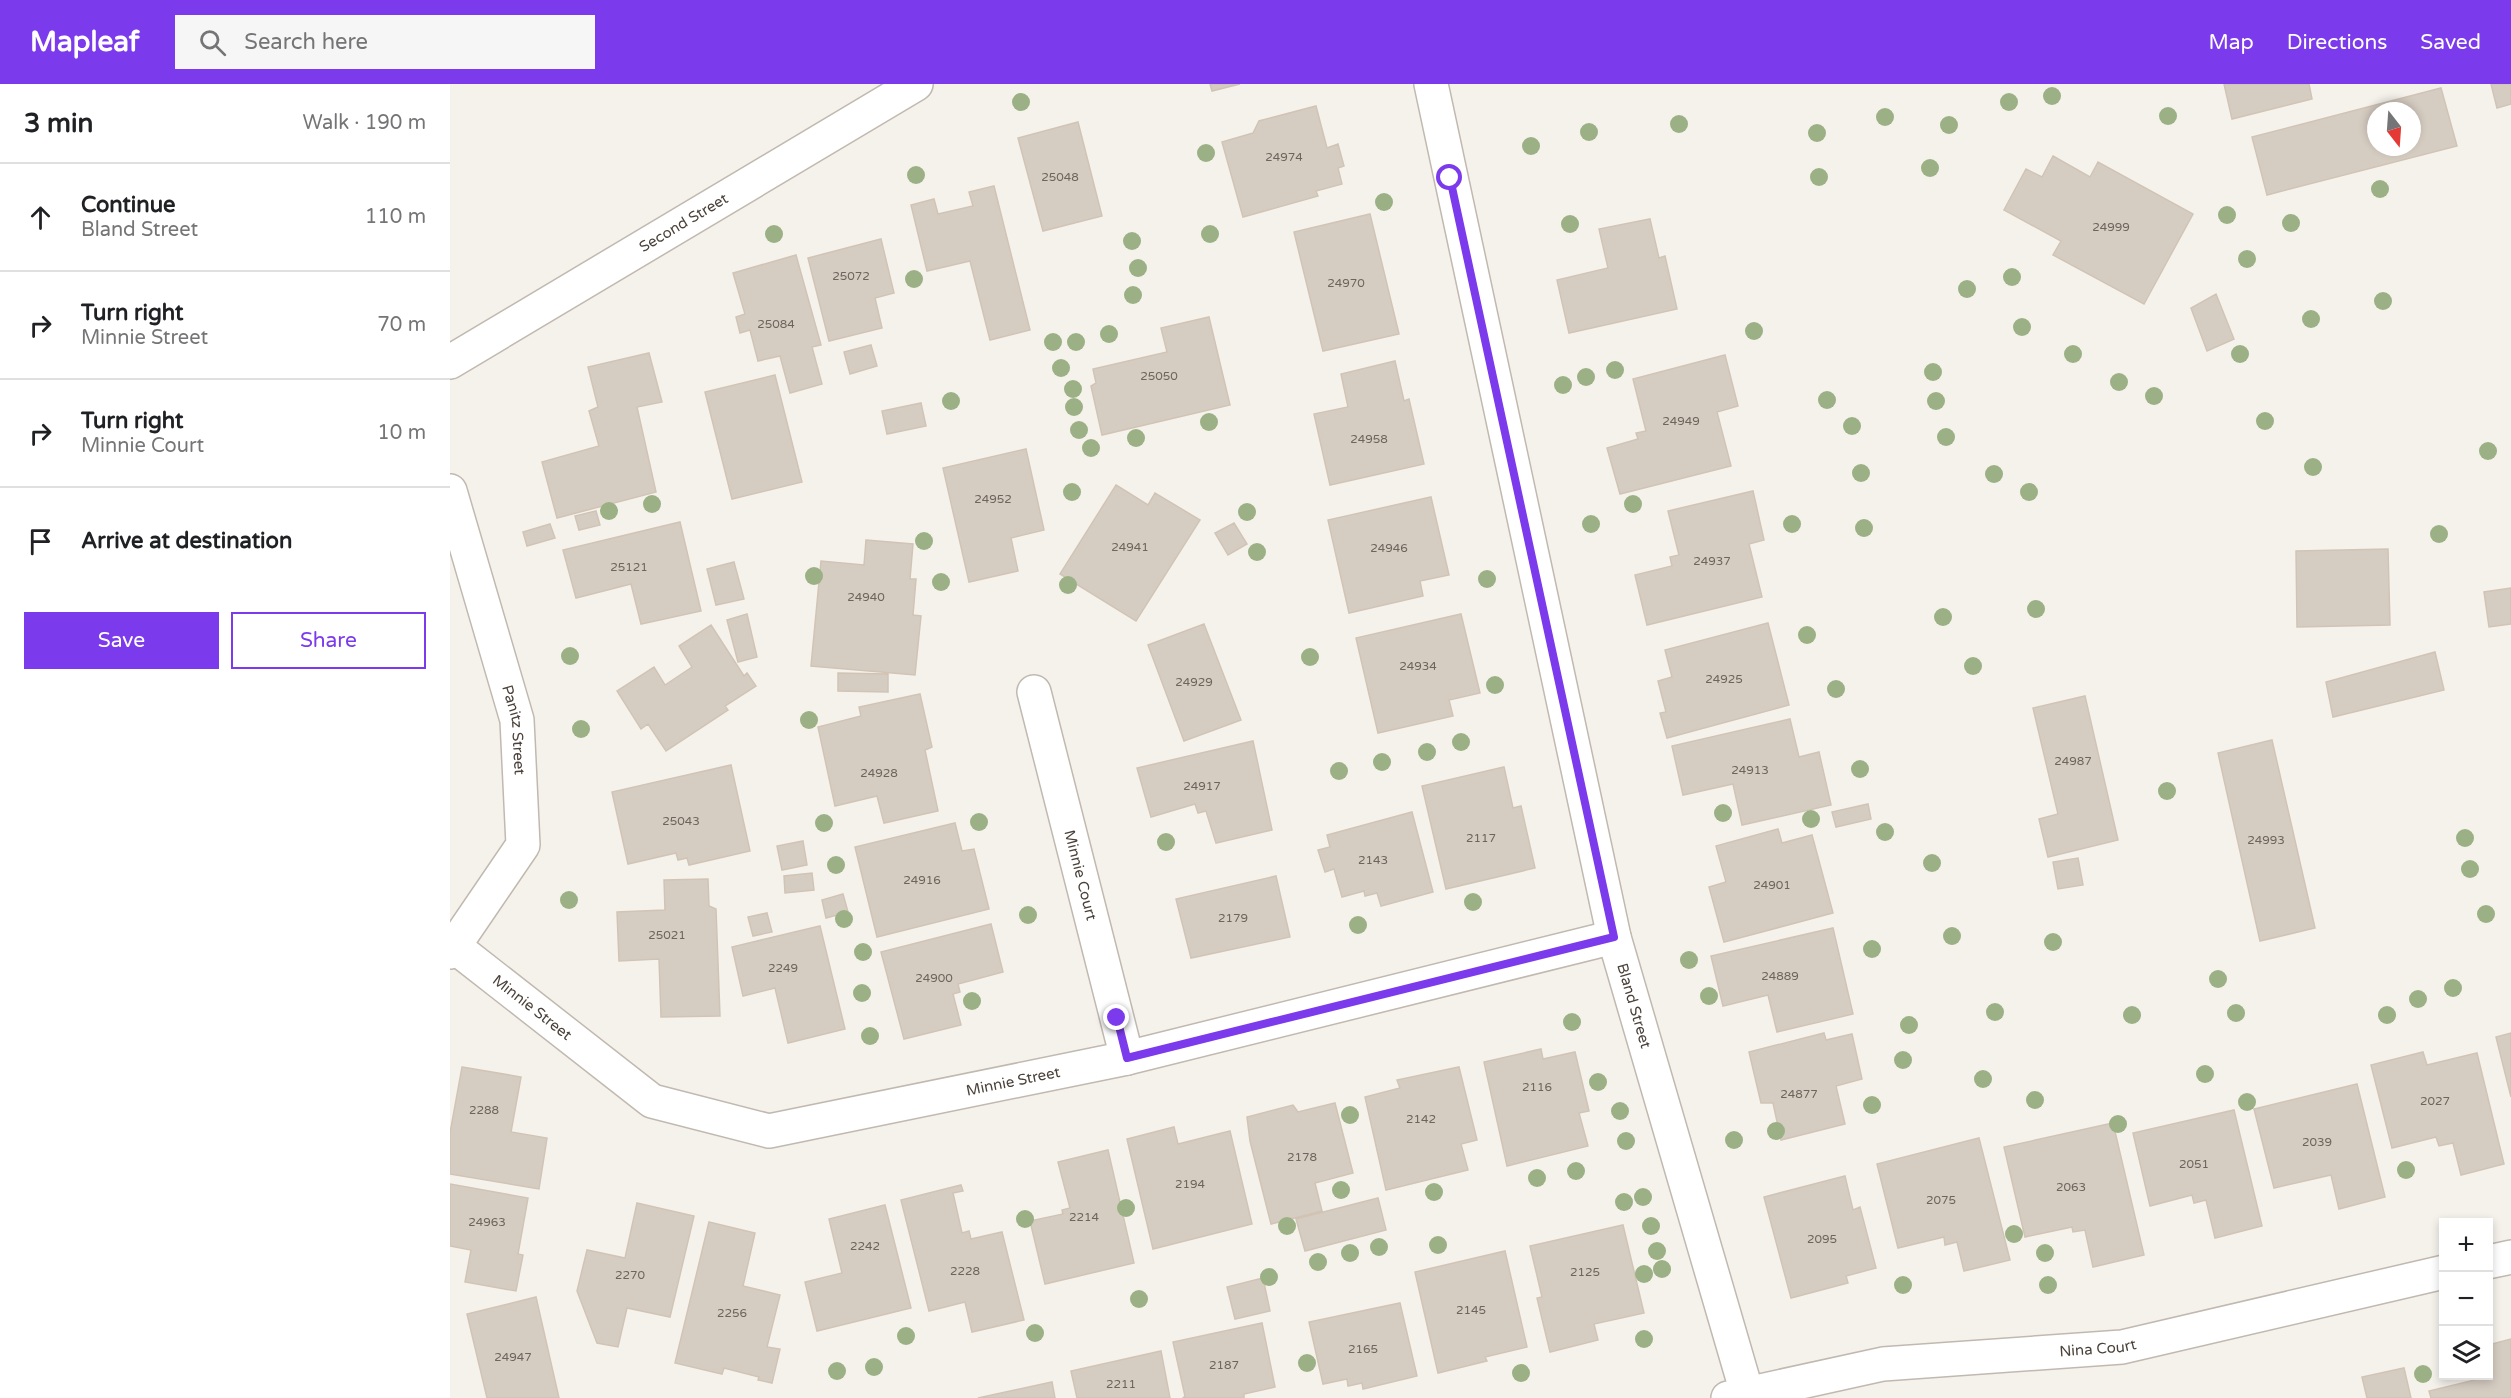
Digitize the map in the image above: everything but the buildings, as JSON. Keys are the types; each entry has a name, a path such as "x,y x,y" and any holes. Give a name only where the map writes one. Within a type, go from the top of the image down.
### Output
{"street":[{"name":"Second Street","path":"450,362 916,84"},
{"name":"Bland Street","path":"1431,84 1614,937 1738,1396"},
{"name":"Panitz Street","path":"450,491 517,720 523,845 452,950"},
{"name":"Minnie Court","path":"1035,692 1127,1058"},
{"name":"Minnie Street","path":"452,950 652,1101 769,1131 1127,1058 1614,937"},
{"path":"2493,1261 2511,1257"},
{"name":"Nina Court","path":"1738,1396 1883,1365 2122,1347 2439,1273"}],"route":[{"path":"1117,1018 1127,1058 1614,937 1450,178"}]}
